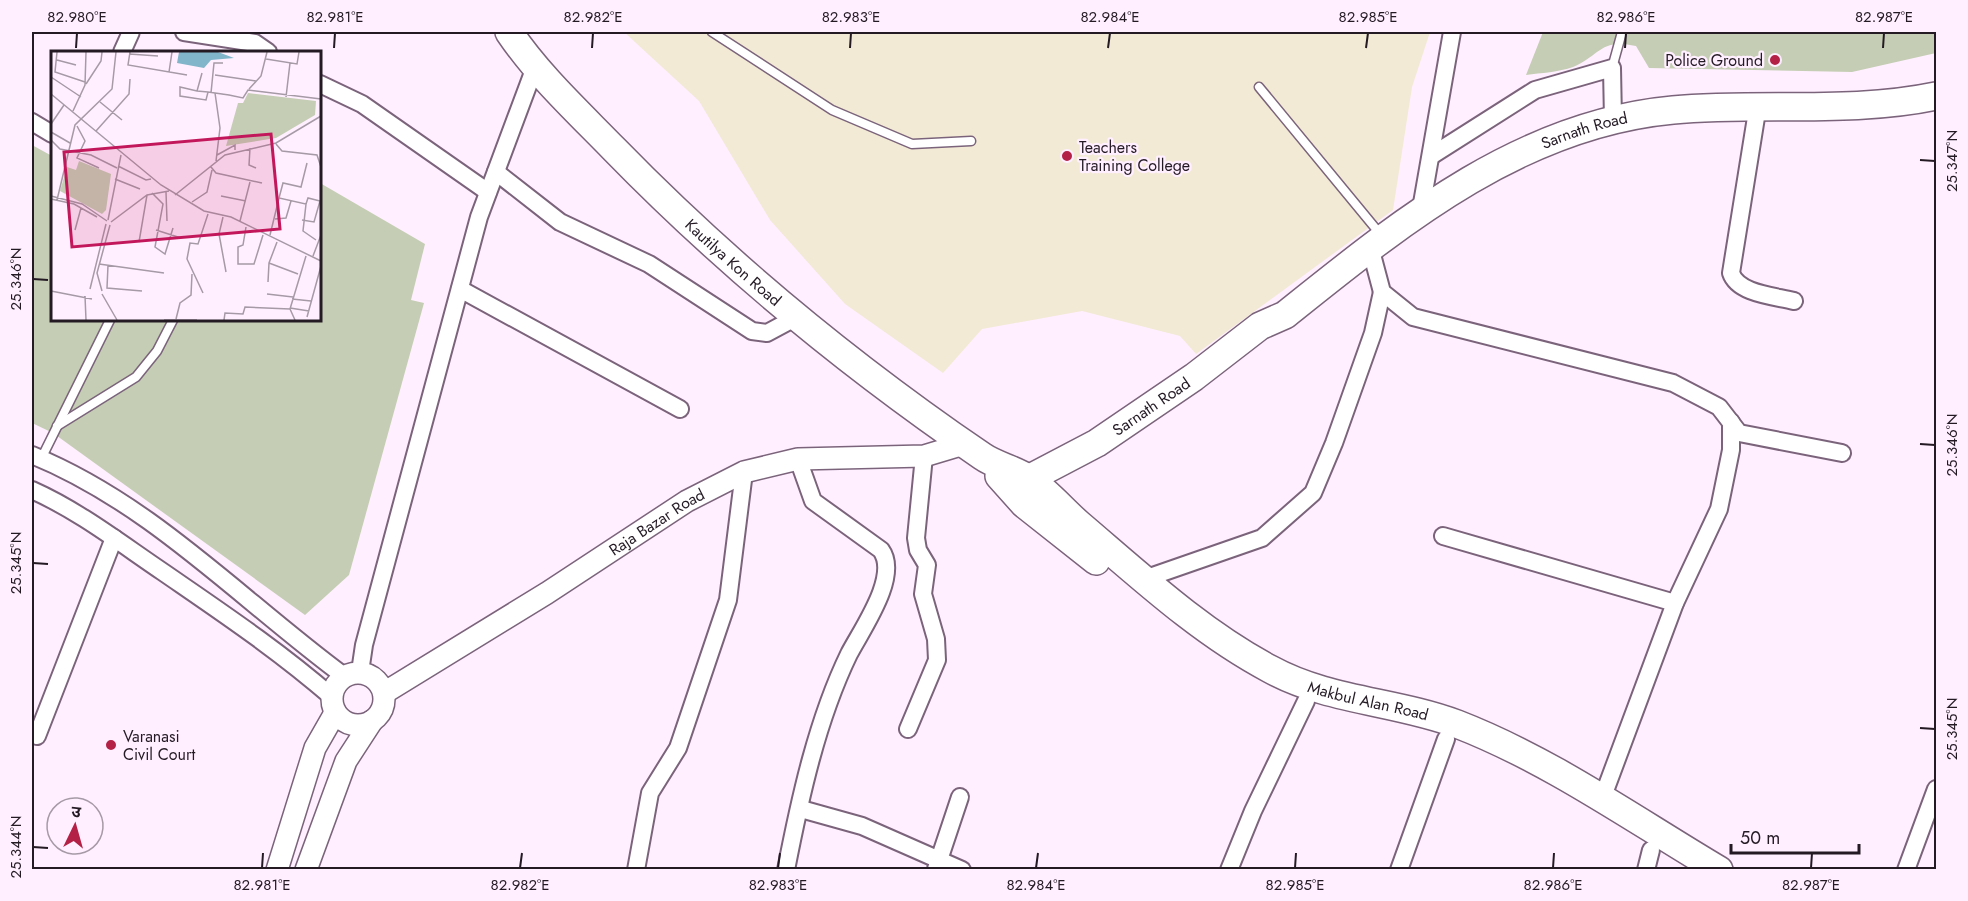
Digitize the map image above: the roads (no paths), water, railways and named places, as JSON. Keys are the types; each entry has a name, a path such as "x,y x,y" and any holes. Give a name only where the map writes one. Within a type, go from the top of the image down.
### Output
{"highway":[{"name":"Kautilya Kon Road","path":"509,32 535,67 710,244 795,318 1026,491"},
{"name":"Sarnath Road","path":"1026,491 1194,377 1260,326 1285,315 1421,209 1515,155 1560,136 1613,120 1672,110 1758,105 1859,105 1936,96"},
{"name":"Makbul Alan Road","path":"1026,491 1226,642 1270,670 1312,688 1453,722 1518,750 1719,870"},
{"name":"Makbul Alan Road","path":"1026,491 1218,657 1259,682 1306,701 1446,739 1503,763 1570,800 1648,860 1684,870"}],"street":[{"path":"122,51 131,32"},
{"path":"184,32 255,43 267,51"},
{"path":"1421,209 1452,32"},
{"path":"277,870 315,748 333,705 333,689 352,674 364,645 488,192 535,67"},
{"path":"1431,156 1535,90 1612,68 1613,120"},
{"path":"321,84 363,104 488,192"},
{"path":"1758,105 1731,273 1741,287 1794,302"},
{"path":"32,122 51,133"},
{"path":"496,172 560,222 649,264 752,331 767,333 795,318"},
{"path":"1144,579 1262,538 1313,493 1334,443 1373,333 1383,292 1376,242"},
{"path":"460,289 680,409"},
{"path":"1383,292 1413,317 1673,383 1719,407 1739,433 1842,453"},
{"path":"1602,799 1675,603 1719,508 1731,450 1731,422"},
{"name":"Raja Bazar Road","path":"384,693 547,593 687,501 744,472 798,459 924,456 964,444"},
{"path":"908,729 933,672 937,653 923,594 928,568 918,550 916,538 924,456"},
{"path":"36,457 121,501 220,574 291,637 352,674 375,678 384,693 383,709 372,721 346,761 306,870"},
{"path":"786,870 810,766 833,695 883,587 888,566 887,558 881,550 813,501 798,459"},
{"path":"636,870 650,793 678,748 728,600 744,472"},
{"path":"32,490 72,510 286,657 333,705 341,719 356,725 372,721"},
{"path":"1443,536 1675,603"},
{"path":"38,736 114,538"},
{"path":"1229,870 1253,812 1306,701"},
{"path":"1399,870 1446,739"},
{"path":"1906,870 1936,795"},
{"path":"938,864 960,797"},
{"path":"801,809 862,826 938,864 962,870"}],"lane":[{"path":"712,32 832,110 912,144 971,141"},
{"path":"1612,68 1622,32"},
{"path":"1259,87 1376,242"},
{"path":"36,457 57,426 110,321"},
{"path":"57,426 136,377 157,351 172,321"}],"place":[{"name":"Police Ground","path":"1775,60"},
{"name":"Teachers Training College","path":"1067,156"},
{"name":"Varanasi Civil Court","path":"111,745"}]}
